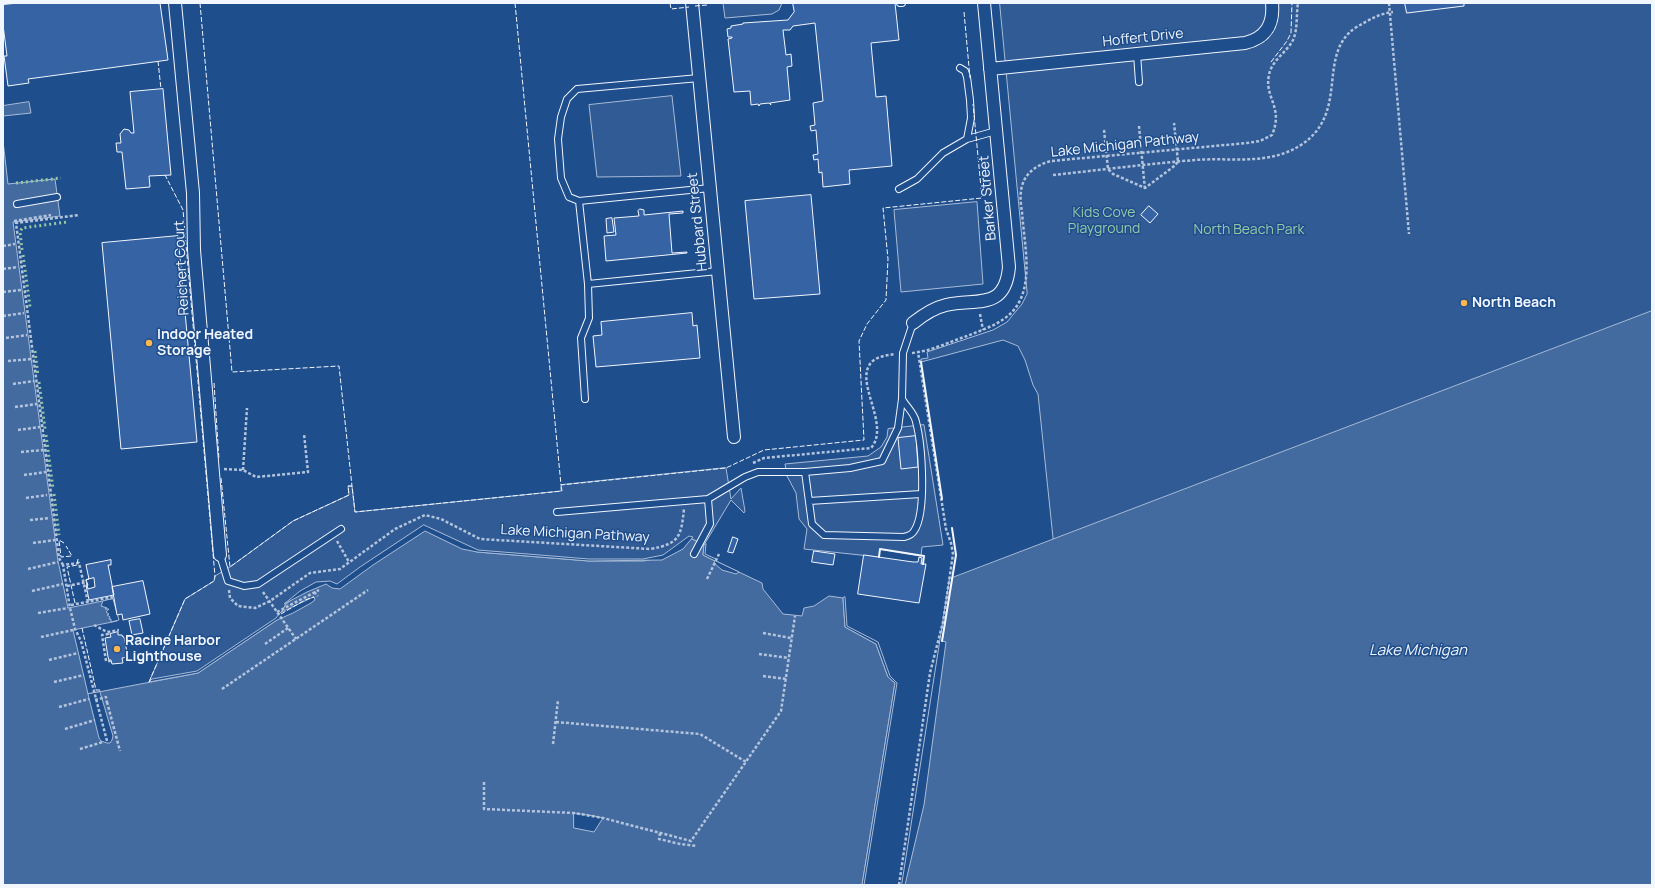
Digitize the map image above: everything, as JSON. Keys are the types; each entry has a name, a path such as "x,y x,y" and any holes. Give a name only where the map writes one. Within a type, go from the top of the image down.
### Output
{"street":[{"name":"Reichert Court","path":"175,3 193,193 194,250 220,555"},
{"name":"Hubbard Street","path":"692,3 734,437"},
{"name":"Barker Street","path":"913,323 925,314 945,305 980,302 994,298 1004,290 1008,282 1009,267 984,3"},
{"name":"Hoffert Drive","path":"990,69 1251,42 1259,38 1269,26 1272,18 1272,3"}],"lane":[{"path":"1137,54 1139,82"},
{"path":"960,68 965,71 967,77 970,100 971,118 967,139"},
{"path":"699,78 577,88 567,99 561,117 558,139 561,178 569,197 579,201 710,188"},
{"path":"900,189 917,179 943,153 967,139 996,131"},
{"path":"17,204 57,197"},
{"path":"579,201 588,284 589,318 581,338 585,399"},
{"path":"588,284 718,271"},
{"path":"557,512 708,498 745,477 758,472 806,472 850,468 882,461 898,428 902,399 903,353 913,323"},
{"path":"806,472 808,501 812,524 824,535 904,537 914,532 919,522 922,476 916,420 902,399"},
{"path":"808,501 921,494"},
{"path":"694,554 710,524 708,498"},
{"path":"220,555 228,581 244,586 258,584 341,529"}],"path":[{"name":"Lake Michigan Pathway","path":"751,464 764,458 871,448 875,443 878,430 868,386 867,370 874,360 903,353 918,352 983,330 996,324 1011,314 1024,292 1026,269 1020,191 1026,177 1037,166 1044,163 1260,141 1272,135 1276,126 1277,118 1270,94 1269,75 1272,68 1293,40 1298,3"},
{"path":"1389,3 1391,12 1409,234"},
{"path":"1053,175 1216,158 1260,160 1288,151 1311,137 1324,120 1331,95 1338,54 1343,42 1350,32 1373,17 1391,12"},
{"path":"1145,189 1173,168 1178,162 1174,123"},
{"path":"1138,126 1145,189"},
{"path":"1104,130 1108,169 1113,174 1145,189"},
{"path":"14,220 51,215"},
{"path":"79,215 16,223 59,558 63,565 74,629 81,641 95,700 107,741"},
{"path":"3,246 15,244"},
{"path":"3,269 18,267"},
{"path":"3,292 21,290"},
{"path":"980,302 981,324 983,330"},
{"path":"3,316 24,313"},
{"path":"6,338 27,334"},
{"path":"899,885 930,673 943,622 953,554 946,529 918,352"},
{"path":"8,361 31,358"},
{"path":"12,384 34,381"},
{"path":"15,407 37,404"},
{"path":"243,470 247,408"},
{"path":"18,430 40,427"},
{"path":"213,470 243,470 256,477 308,472 304,434"},
{"path":"21,452 43,450"},
{"path":"24,475 46,472"},
{"path":"26,498 47,495"},
{"name":"Lake Michigan Pathway","path":"228,581 230,598 238,606 255,608 270,601 310,573 340,569 395,529 425,515 441,518 480,540 650,549 664,547 674,541 681,533 684,524 684,510 687,501"},
{"path":"30,520 50,518"},
{"path":"333,534 349,562"},
{"path":"33,543 55,540"},
{"path":"707,579 719,554"},
{"path":"28,569 58,562"},
{"path":"63,565 79,563 88,602"},
{"path":"67,586 87,582"},
{"path":"32,591 63,584"},
{"path":"258,584 296,639"},
{"path":"277,612 319,590"},
{"path":"222,689 368,590"},
{"path":"314,592 318,596"},
{"path":"38,613 113,597"},
{"path":"484,782 484,809 574,813 603,818 691,841 781,711 795,616"},
{"path":"94,625 107,632"},
{"path":"265,644 288,628"},
{"path":"41,637 74,629"},
{"path":"111,661 106,661 102,635 108,634 107,632 119,630"},
{"path":"763,633 792,638"},
{"path":"49,660 78,653"},
{"path":"759,654 789,658"},
{"path":"54,682 84,675"},
{"path":"763,676 786,679"},
{"path":"95,700 106,697 109,710"},
{"path":"59,707 89,698"},
{"path":"553,744 558,700"},
{"path":"107,702 120,751"},
{"path":"65,729 95,720"},
{"path":"556,722 700,734 746,762"},
{"path":"80,749 103,742"},
{"path":"660,833 659,839 697,846"}],"shaded area":[{"path":"723,3 782,3 779,10 772,14 725,18"},
{"name":"North Beach Park","path":"1000,3 1652,3 1652,331 1055,557 1038,394 1018,346 1003,340 921,362 921,359 928,358 927,352 993,330 1007,322 1022,304 1027,294"},
{"path":"672,96 681,176 597,177 589,105"},
{"path":"977,202 983,284 901,292 894,210"},
{"path":"924,425 943,545 922,547 921,556 880,549 879,557 804,549 807,529 799,519 796,493 787,476 785,464 868,456 881,447 887,437 888,429"},
{"path":"726,468 731,499 741,488 745,511 744,513 731,500 704,545 690,538 663,557 644,561 337,586 301,592 286,604 277,620 198,673 149,682 185,599 214,581 215,576 230,567 293,521 349,495 348,486 352,486 355,512 561,491 561,485"}],"water":[{"path":"29,102 31,113 3,116 3,106"},
{"path":"3,141 8,184 55,179 60,216 13,222 58,561 68,608 113,599 117,621 73,630 88,694 198,673 277,620 286,604 301,592 317,584 330,583 337,586 424,527 477,552 589,561 644,561 663,557 690,538 704,545 703,555 762,583 763,589 783,614 802,616 804,608 814,606 829,596 843,598 845,627 876,644 888,677 895,683 862,885 3,885"},
{"name":"Lake Michigan","path":"1652,311 1652,885 904,885 952,578"}],"pier":[{"path":"424,525 478,550 589,559 643,559 663,555 689,536 693,537 683,549 662,560 589,561 477,552 462,549 425,531 373,565 340,589 332,588 326,584 284,604 300,591 316,582 330,581 337,584"},
{"path":"706,544 705,554 739,572 736,574 722,570 714,563 715,561 703,555 704,545"},
{"path":"950,578 952,578 942,641 946,642 924,805 905,885 902,885"},
{"path":"314,597 315,600 311,603 277,620 198,673 149,682 152,679 197,671 276,618 280,613"},
{"path":"845,597 847,626 878,642 890,676 897,683 864,885 862,885 895,683 888,677 876,644 845,627 843,598"},
{"path":"113,599 119,620 111,622 111,619 109,619 110,617 107,615 109,614 106,612 109,609 105,609 107,608 101,606 103,601"},
{"path":"100,692 113,736 110,743 101,741 99,738 88,694"},
{"path":"574,813 603,818 594,832 574,828"}],"building":[{"path":"18,3 160,3 168,60 28,79 29,83 8,86 4,56 7,56 3,25 3,5"},
{"path":"793,3 895,3 899,40 871,43 876,97 886,96 892,166 849,170 850,184 823,187 822,172 819,173 818,159 814,160 813,155 818,154 816,130 811,131 810,126 815,125 813,103 823,101 815,23 793,26 790,30 783,30 786,55 791,54 792,66 787,67 790,100 770,103 771,105 769,103 760,104 759,106 758,104 751,105 750,91 734,92 728,39 732,37 728,37 727,29 731,28 731,26 743,23 788,20 794,12"},
{"path":"1405,3 1464,3 1464,6 1407,13"},
{"path":"163,89 171,175 149,176 150,187 126,189 122,152 117,152 116,143 121,143 120,134 124,129 134,133 130,92"},
{"path":"811,195 820,294 754,299 745,201"},
{"path":"1149,206 1158,214 1150,223 1141,215"},
{"path":"640,209 644,210 644,215 683,211 683,213 669,214 672,253 687,253 606,261 604,236 616,235 614,218 639,216 638,211"},
{"path":"612,218 614,232 607,233 606,219"},
{"name":"Indoor Heated Storage","path":"178,236 197,442 121,449 102,243"},
{"path":"692,313 693,326 697,325 700,358 596,367 593,336 602,335 601,322"},
{"path":"916,436 918,467 901,469 898,438"},
{"path":"733,537 738,539 733,553 728,552"},
{"path":"814,551 835,554 833,565 812,562"},
{"path":"864,555 913,562 918,562 919,557 922,558 921,564 926,564 919,603 858,594"},
{"path":"111,560 111,565 108,565 114,595 89,600 86,585 88,585 86,580 89,579 86,565"},
{"path":"94,578 95,587 88,589 86,580"},
{"path":"143,581 150,614 123,620 122,614 117,615 112,587"},
{"path":"140,619 143,633 132,635 129,621"},
{"name":"Racine Harbor Lighthouse","path":"118,632 118,635 122,635 124,637 128,657 122,658 123,663 112,664 108,657 105,638 111,637 110,634"}],"hedge":[{"path":"16,183 61,178"},
{"path":"22,250 20,232 22,228 67,222"},
{"path":"23,255 30,307"},
{"path":"35,351 38,376"},
{"path":"39,382 45,429"},
{"path":"46,435 53,489"},
{"path":"54,494 59,535"}],"fence":[{"path":"200,3 232,372 339,366 352,486"},
{"path":"515,3 561,485 726,468 764,450 864,440 859,341 867,324 886,300 888,259 883,208 982,198 973,104"},
{"path":"670,3 671,9 689,7"},
{"path":"695,6 707,5 707,3"},
{"path":"1271,62 1287,41 1291,33 1292,3"},
{"path":"964,12 970,78"},
{"path":"158,61 161,89"},
{"path":"149,682 185,599 214,581 215,576 183,210 165,175"},
{"path":"214,383 219,460"},
{"path":"221,478 230,567 293,521 349,495 348,486 352,486 355,512 562,491 561,485"},
{"path":"64,543 59,540 61,557 72,556 66,546"},
{"path":"75,603 67,567 77,565 78,559"},
{"path":"281,614 305,600 314,597"},
{"path":"82,628 96,690 100,690 100,692"}],"wall":[{"path":"921,362 942,499"},
{"path":"942,641 956,555 952,528"},
{"path":"879,557 880,549 924,556 923,564"}],"place":[{"name":"North Beach","path":"1464,303"},
{"name":"Indoor Heated Storage","path":"149,343"},
{"name":"Racine Harbor Lighthouse","path":"117,649"}],"park label":[{"name":"Kids Cove Playground","path":"1104,222"}]}
